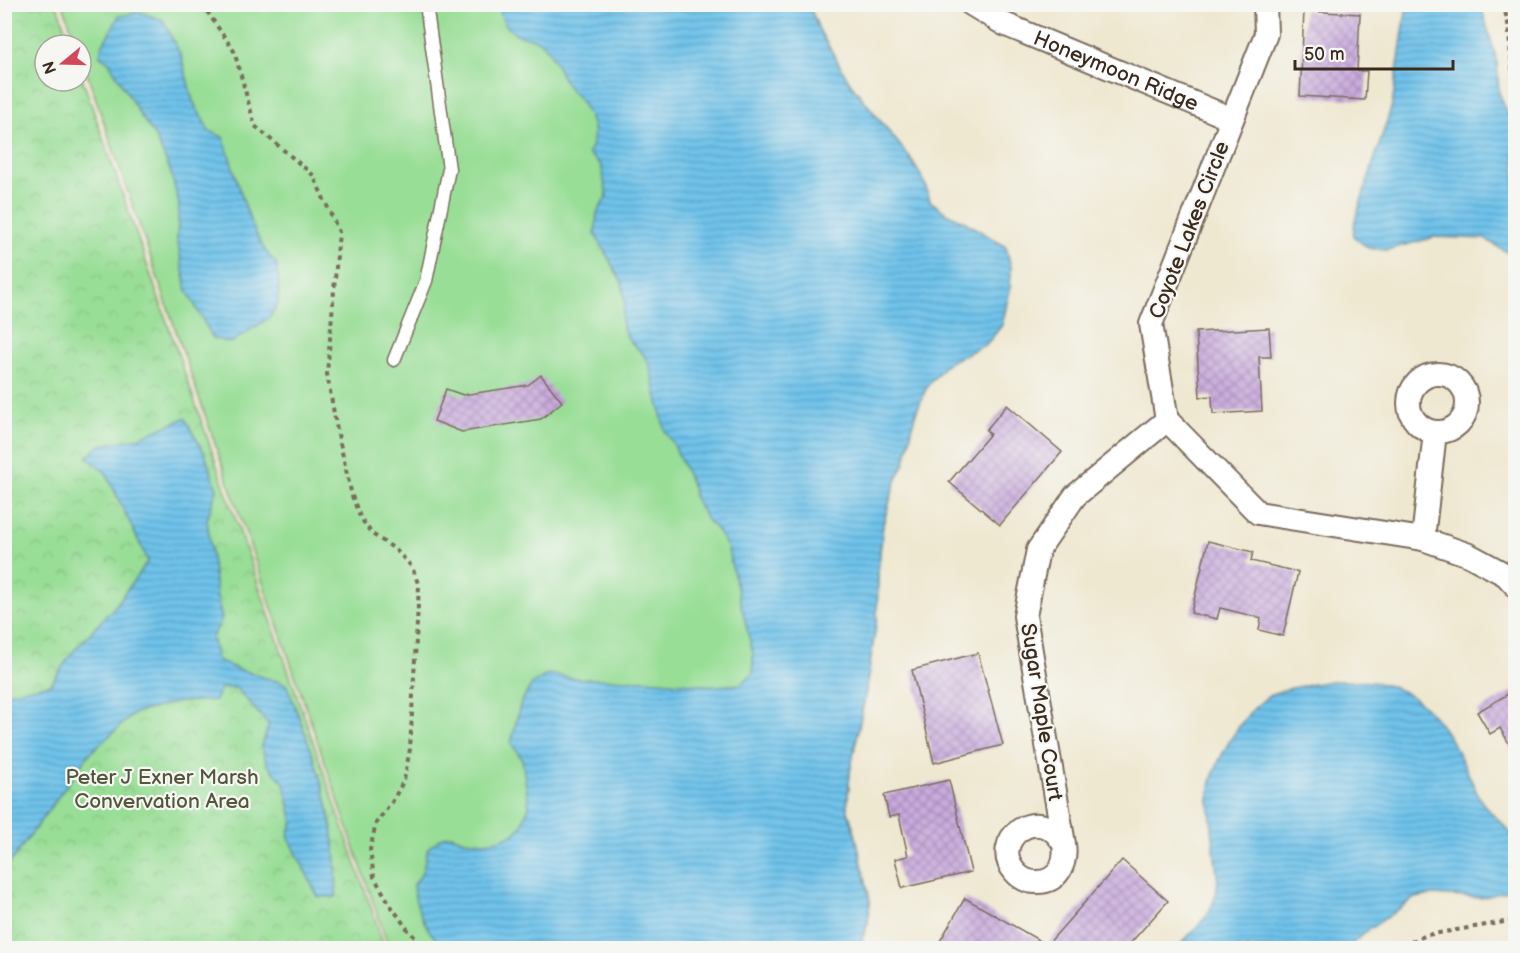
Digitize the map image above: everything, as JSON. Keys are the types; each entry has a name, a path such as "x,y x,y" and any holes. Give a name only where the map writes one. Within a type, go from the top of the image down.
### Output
{"street":[{"name":"Honeymoon Ridge","path":"971,4 1004,24 1232,119"},
{"name":"Coyote Lakes Circle","path":"1167,420 1151,324 1266,34 1265,4"},
{"path":"1167,420 1258,513 1423,539 1469,555 1506,575 1515,586"},
{"name":"Sugar Maple Court","path":"1064,844 1025,616 1038,550 1075,496 1167,420"},
{"path":"1423,539 1435,432"}],"lane":[{"path":"394,360 426,281 448,169 426,4"}],"path":[{"path":"202,4 234,51 255,126 313,175 339,232 327,374 337,430 352,496 360,517 372,534 395,549 412,567 419,586 410,749 404,780 392,802 376,823 370,850 374,877 390,906 408,930 428,948"},
{"path":"1503,4 1508,23 1515,86"},
{"path":"1395,948 1427,935 1515,920"}],"green space":[{"name":"Peter J Exner Marsh Convervation Area","path":"5,5 57,5 67,33 33,33 33,93 87,93 385,948 5,948"},
{"path":"63,5 809,5 819,30 850,83 910,158 924,181 930,201 946,213 1006,247 1011,268 1010,290 1002,325 987,344 947,363 927,386 915,415 905,462 895,483 883,524 878,572 877,618 850,772 847,808 870,901 868,922 859,948 389,948 93,91 93,33 73,33"}],"water":[{"path":"1481,4 1497,61 1499,93 1512,124 1515,126 1515,257 1485,239 1435,237 1387,250 1368,248 1353,236 1355,220 1392,105 1407,5"},
{"path":"499,5 809,5 819,30 850,83 910,158 924,181 930,201 946,213 1006,247 1011,268 1010,290 1002,325 987,344 947,363 927,386 915,415 905,462 895,483 883,524 878,572 877,618 850,772 847,808 870,901 868,922 859,948 462,948 439,941 434,937 418,908 413,886 422,873 428,848 444,836 452,835 463,840 484,842 499,840 514,834 521,827 529,807 522,759 511,743 521,702 532,684 548,674 581,679 645,680 718,686 741,684 753,673 753,654 727,546 707,520 693,496 693,488 674,445 665,431 649,364 629,340 623,328 622,317 625,304 622,283 595,234 597,213 607,196 601,165 588,153 594,133 591,121 585,108 569,89 547,48 538,40 516,34 508,28"},
{"path":"140,12 163,20 181,56 193,101 209,131 223,137 251,223 267,253 276,263 279,280 278,303 270,317 231,343 213,338 187,291 177,239 179,204 170,170 156,138 109,62 100,56 102,46 119,16"},
{"path":"185,418 205,454 217,489 207,519 217,598 222,619 212,637 217,660 234,668 286,684 323,788 334,843 336,897 318,897 288,836 293,822 284,783 267,764 261,746 269,725 236,688 221,688 215,700 178,702 135,713 90,753 5,870 5,693 51,684 71,654 116,605 148,561 106,473 87,457 100,445 136,439"},
{"path":"1332,681 1373,682 1398,689 1415,699 1430,712 1453,743 1479,797 1513,837 1517,854 1515,889 1481,898 1434,895 1415,898 1364,933 1348,948 1177,948 1204,919 1217,892 1209,799 1214,773 1228,744 1247,717 1266,698 1288,689"}],"building":[{"path":"1304,11 1360,14 1357,71 1367,71 1365,100 1300,96"},
{"path":"1269,328 1271,357 1259,357 1262,411 1213,414 1212,396 1200,397 1196,332"},
{"path":"541,375 562,402 541,419 462,432 434,421 446,389 463,395 528,385"},
{"path":"1007,405 1062,452 1000,525 949,482 990,434 986,430"},
{"path":"1208,541 1253,552 1251,561 1298,572 1283,636 1259,630 1261,618 1220,608 1217,619 1191,613"},
{"path":"978,653 1003,745 934,763 912,670"},
{"path":"1515,690 1515,754 1500,728 1490,734 1477,712"},
{"path":"949,780 971,872 902,888 895,859 908,856 899,815 889,817 884,795"},
{"path":"1122,860 1168,901 1126,948 936,948 965,898 1047,945"}]}
